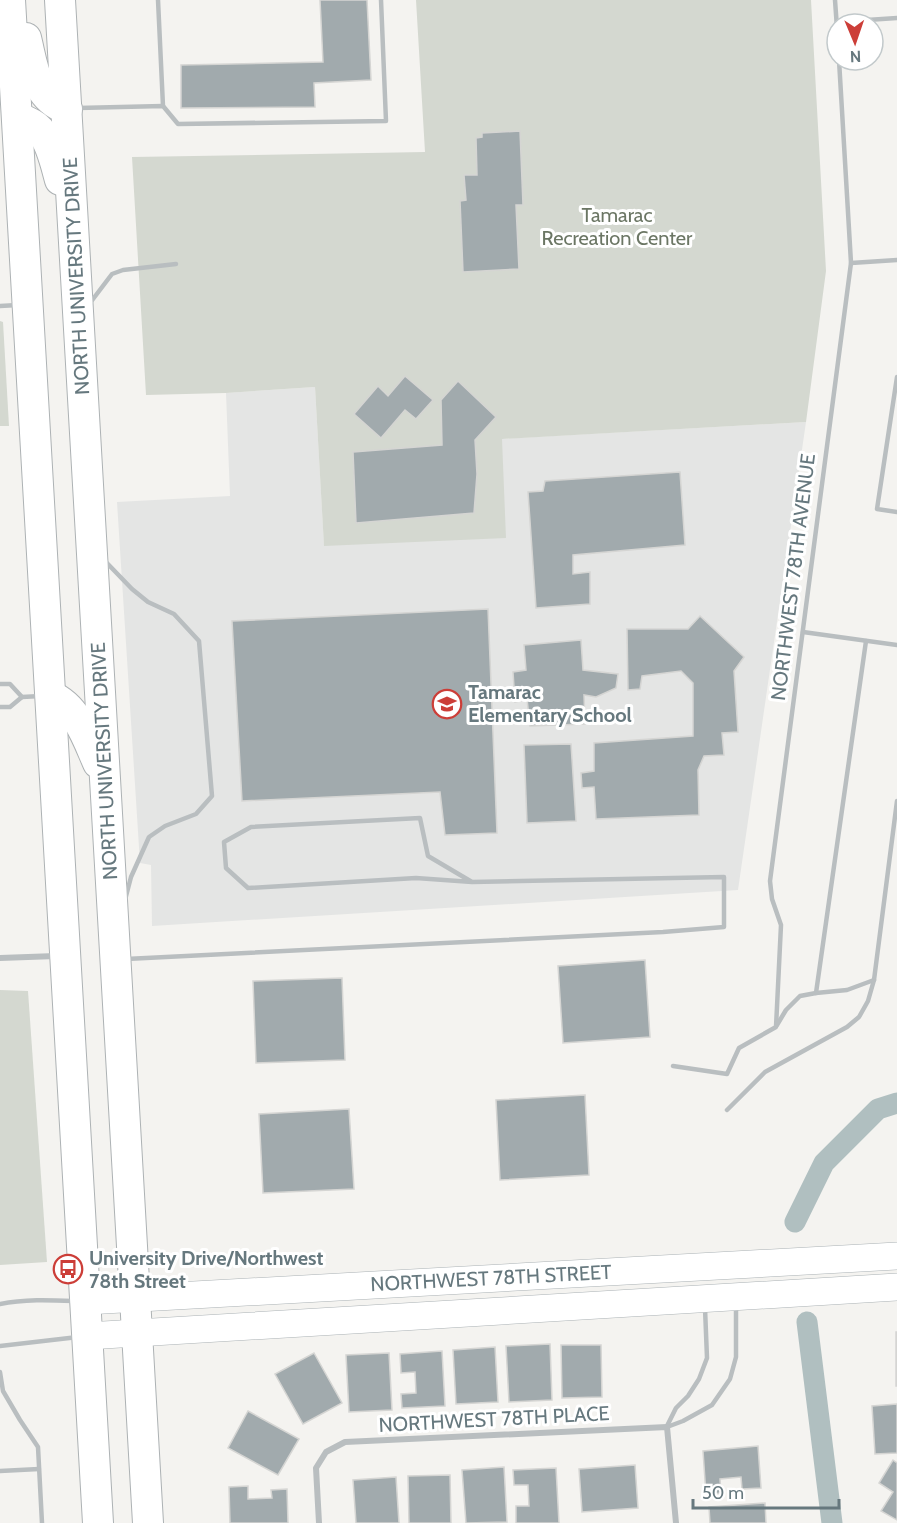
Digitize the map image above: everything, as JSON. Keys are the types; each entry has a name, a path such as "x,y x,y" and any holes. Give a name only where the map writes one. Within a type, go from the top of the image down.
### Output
{"main road":[{"path":"10,0 14,305 37,696 66,956 98,1523"},
{"path":"16,0 38,82 47,97 67,109"},
{"name":"NORTH UNIVERSITY DRIVE","path":"60,0 94,529 105,779 148,1523"},
{"path":"13,118 32,124 42,133 48,143 73,220"},
{"path":"37,696 62,701 81,724 105,779"}],"street":[{"path":"0,958 66,956"},
{"name":"NORTHWEST 78TH STREET","path":"87,1336 735,1281 897,1256"},
{"name":"NORTHWEST 78TH STREET","path":"735,1281 897,1287"},
{"name":"NORTHWEST 78TH STREET","path":"86,1301 704,1283"},
{"path":"667,1427 676,1523"},
{"name":"NORTHWEST 78TH PLACE","path":"320,1523 316,1468 326,1452 345,1442 667,1427"}],"lane":[{"path":"158,0 163,105 178,124 386,121 381,0"},
{"name":"NORTHWEST 78TH AVENUE","path":"776,1028 781,925 772,899 770,881 851,263 840,72"},
{"path":"67,109 163,105"},
{"path":"851,263 897,260"},
{"path":"79,317 112,274 123,270 176,264"},
{"path":"897,377 877,509 897,512"},
{"path":"103,559 148,602 174,614 199,641 212,796 196,813 165,826 149,837 131,877 127,899 113,917"},
{"path":"803,632 897,645"},
{"path":"816,993 866,641"},
{"path":"0,684 10,684 37,696"},
{"path":"0,707 10,707 37,696"},
{"path":"727,1110 765,1072 847,1027 859,1017 868,1001 874,980 897,801"},
{"path":"116,960 724,927 724,877 472,882 416,878 248,888 226,868 225,842 251,827 420,818 428,856 472,882"},
{"path":"673,1066 727,1074 739,1048 776,1028 786,1010 800,996 847,990 874,980"},
{"path":"667,1427 712,1405 730,1379 736,1357 735,1281"},
{"path":"667,1427 676,1408 688,1396 699,1379 707,1358 704,1283"},
{"path":"0,1304 40,1300 86,1301"},
{"path":"0,1346 87,1336"},
{"path":"0,1372 3,1391 38,1447 42,1523"},
{"path":"0,1471 39,1469"}],"shaded area":[{"name":"Tamarac Elementary School","path":"315,387 324,545 501,439 806,422 738,890 152,926 151,865 140,863 117,502 230,496 226,393"}],"green space":[{"name":"Tamarac Recreation Center","path":"416,0 811,0 826,271 806,422 502,439 506,538 324,546 315,387 146,395 132,157 425,152"},
{"path":"0,321 3,322 9,426 0,426"},
{"path":"0,990 28,991 47,1262 0,1265"}],"building":[{"path":"320,0 367,0 371,80 314,83 315,107 181,108 181,65 323,62"},
{"path":"520,131 523,205 516,205 519,269 463,272 460,201 466,200 464,175 477,175 476,138 482,137 482,133"},
{"path":"405,376 433,400 416,419 405,410 381,438 354,414 378,386 388,396"},
{"path":"458,381 496,417 475,440 477,474 474,513 356,523 353,452 442,445 441,400"},
{"path":"680,472 685,545 573,555 573,574 590,572 590,604 536,608 528,492 543,491 545,481"},
{"path":"488,609 497,833 445,835 440,792 242,801 232,621"},
{"path":"700,616 744,657 734,671 738,732 722,733 724,755 704,756 698,770 699,815 596,819 594,787 582,788 581,773 594,771 594,743 693,736 693,683 681,671 642,676 640,689 628,690 627,629 688,629"},
{"path":"581,640 583,670 618,674 616,688 596,697 584,695 585,724 530,726 527,699 515,702 513,672 526,670 524,645"},
{"path":"571,744 576,821 527,823 524,745"},
{"path":"645,960 650,1037 563,1043 558,966"},
{"path":"342,978 345,1060 256,1063 253,981"},
{"path":"585,1095 589,1175 500,1180 496,1100"},
{"path":"349,1109 354,1189 263,1193 259,1114"},
{"path":"897,1332 897,1386 896,1386"},
{"path":"550,1344 552,1400 509,1402 506,1346"},
{"path":"561,1345 601,1345 602,1397 562,1398"},
{"path":"495,1347 498,1402 456,1404 453,1350"},
{"path":"442,1351 445,1406 402,1408 401,1394 416,1393 415,1372 401,1373 400,1354"},
{"path":"314,1353 342,1403 303,1424 275,1374"},
{"path":"389,1353 392,1410 349,1412 346,1355"},
{"path":"897,1404 897,1453 875,1454 872,1406"},
{"path":"248,1411 299,1439 278,1475 228,1448"},
{"path":"758,1446 761,1488 742,1489 741,1477 720,1479 721,1493 706,1495 703,1451"},
{"path":"893,1460 897,1463 897,1520 881,1511 893,1492 879,1483"},
{"path":"635,1465 638,1508 582,1512 579,1469"},
{"path":"504,1467 507,1522 466,1523 462,1470"},
{"path":"556,1468 559,1523 516,1523 516,1506 529,1506 528,1485 514,1485 513,1470"},
{"path":"450,1475 451,1523 409,1523 408,1476"},
{"path":"396,1477 399,1523 356,1523 353,1480"},
{"path":"248,1486 248,1499 272,1498 271,1490 287,1489 288,1523 230,1523 229,1487"},
{"path":"765,1503 766,1523 710,1523 709,1507"}],"waterway":[{"path":"795,1222 824,1163 878,1109 897,1103"},
{"path":"807,1322 832,1523"}],"place":[{"name":"Tamarac Elementary School","path":"447,704"},
{"name":"University Drive/Northwest 78th Street","path":"68,1269"}]}
